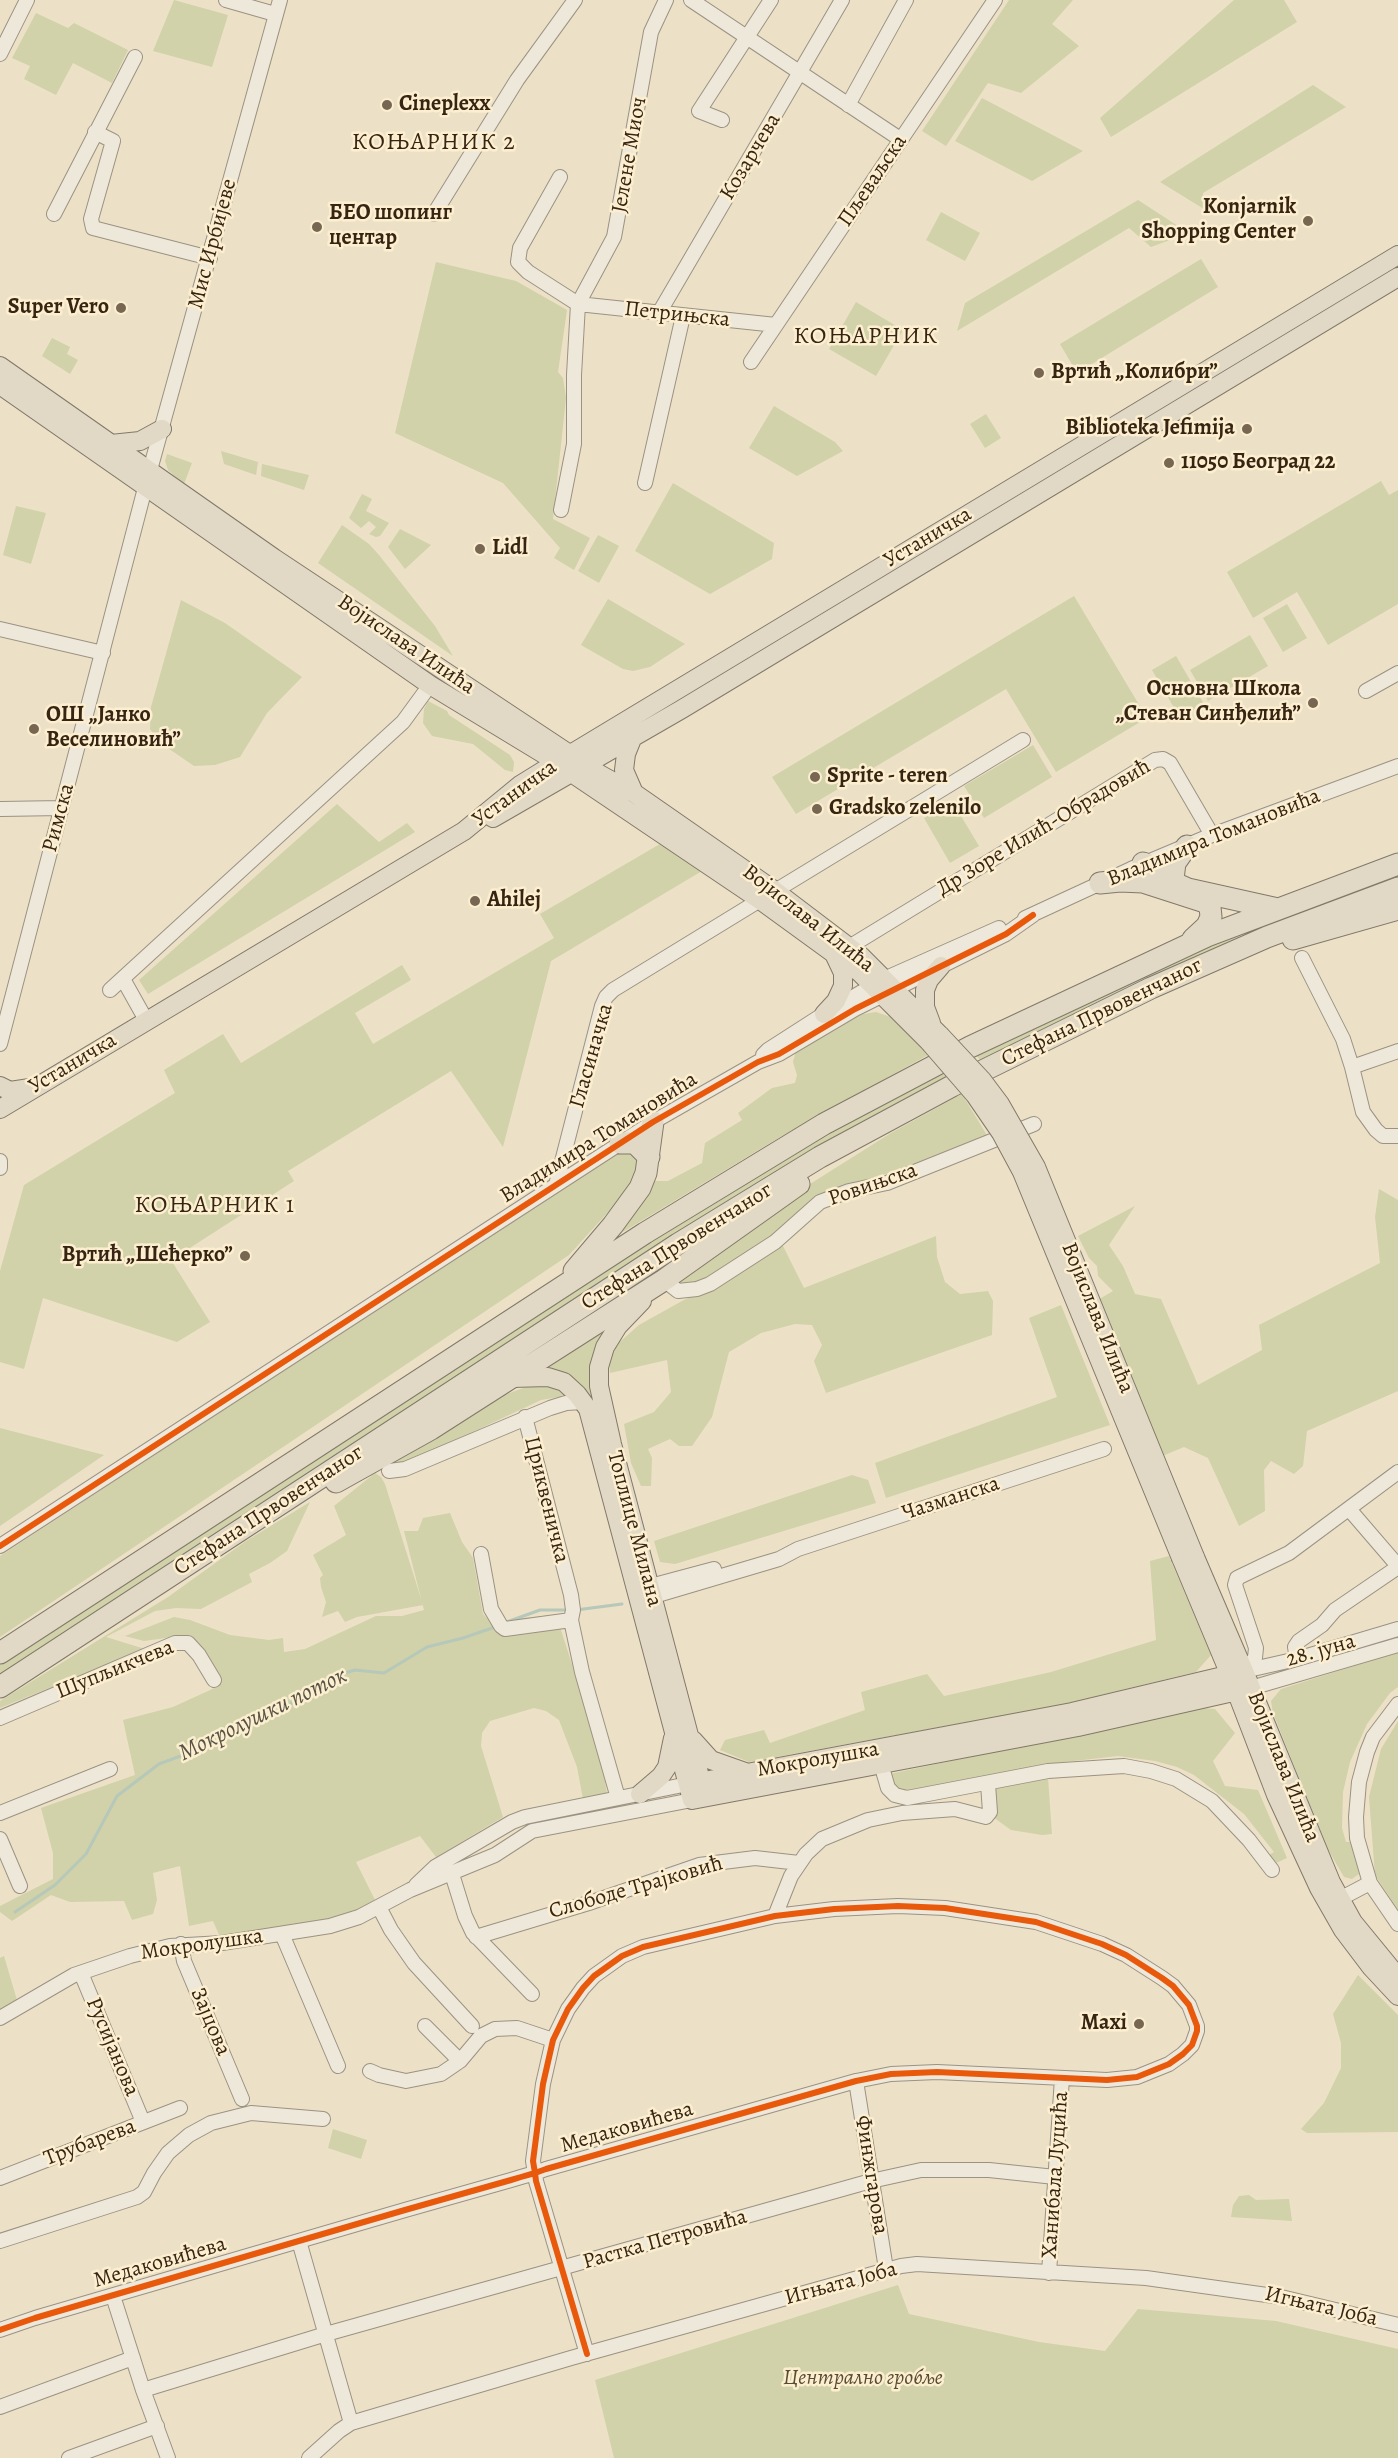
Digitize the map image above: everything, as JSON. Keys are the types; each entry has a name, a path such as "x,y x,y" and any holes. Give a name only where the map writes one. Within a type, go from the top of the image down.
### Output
{"highway":[{"path":"1173,879 1175,863 1187,846"},
{"path":"1143,863 1160,868 1188,889 1279,909"},
{"name":"Стефана Првовенчаног","path":"0,1653 555,1291 738,1175 882,1092 1002,1031 1184,947 1398,864"},
{"path":"1100,884 1120,881 1143,882 1205,902 1211,910 1210,920 1184,947"},
{"name":"Стефана Првовенчаног","path":"0,1687 713,1222 855,1138 1037,1042 1214,959 1398,888"},
{"path":"1214,959 1310,935 1398,909"},
{"path":"555,1291 627,1207 646,1173 653,1122"},
{"path":"277,1506 322,1489 351,1474 430,1429 512,1377 664,1280 774,1203 855,1138"},
{"path":"620,1143 635,1143 649,1157"}],"main road":[{"name":"Устаничка","path":"0,1109 464,831 486,822 572,764 1120,421 1398,255"},
{"name":"Устаничка","path":"464,831 520,785 632,739 1398,277"},
{"name":"Војислава Илића","path":"0,366 111,444 148,480 430,685 518,738 634,794 840,949 884,987 982,1080 1000,1104 1036,1167 1188,1558 1240,1681 1276,1795 1306,1862 1334,1902 1398,1977"},
{"name":"Војислава Илића","path":"0,385 274,558 572,764 768,895"},
{"path":"111,444 140,441 162,429"},
{"path":"518,738 528,754 530,763 527,777 520,785"},
{"path":"632,739 624,766 634,794"},
{"path":"824,1014 836,1000 843,986 840,949"},
{"path":"934,1034 925,1007 925,990 929,980 941,966"},
{"path":"0,1086 10,1091 35,1087"},
{"name":"Топлице Милана","path":"664,1280 626,1317 605,1347 599,1386 605,1446 697,1791"},
{"name":"Топлице Милана","path":"512,1377 555,1379 568,1385 584,1402 605,1446"},
{"name":"Мокролушка","path":"697,1791 881,1764 1078,1727 1240,1681"},
{"name":"Мокролушка","path":"697,1791 746,1773 1240,1681"},
{"path":"640,1794 661,1776 682,1735 711,1760 746,1773"},
{"name":"Војислава Илића","path":"1334,1902 1361,1954 1398,1996"}],"street":[{"path":"0,54 27,0"},
{"path":"226,0 275,14"},
{"name":"Мис Ирбијеве","path":"148,480 280,0"},
{"path":"434,214 518,81 575,0"},
{"name":"Јелене Миоч","path":"578,304 614,237 651,33 666,0"},
{"path":"691,0 900,139"},
{"path":"722,120 699,111 771,0"},
{"name":"Козарчева","path":"659,313 842,0"},
{"path":"848,105 906,0"},
{"name":"Пљеваљска","path":"752,362 995,0"},
{"path":"54,214 135,57"},
{"path":"95,132 113,141 91,219 93,228 210,258"},
{"path":"560,177 520,248 518,262 528,272 578,304 574,375 574,444 561,510"},
{"name":"Петрињска","path":"578,304 776,325"},
{"path":"645,483 683,316"},
{"name":"Римска","path":"0,1044 148,480"},
{"path":"0,629 103,653"},
{"path":"1366,691 1398,673"},
{"path":"110,990 413,710 430,685"},
{"name":"Гласиначка","path":"556,1185 602,1006 606,997 613,990 1023,740"},
{"name":"Др Зоре Илић-Обрадовић","path":"840,949 1155,760 1162,759 1170,763 1212,835"},
{"name":"Владимира Томановића","path":"758,1062 768,1050 824,1014 884,987 1013,921 1033,915 1143,863 1212,835 1398,766"},
{"path":"0,809 62,808"},
{"name":"Владимира Томановића","path":"0,1546 653,1122 758,1062 779,1054 855,1009 884,987 941,966 1006,934 1033,915"},
{"path":"1302,958 1343,1039 1363,1112 1376,1130 1393,1136"},
{"path":"123,980 146,1020"},
{"path":"1352,1067 1398,1051"},
{"name":"Ровињска","path":"664,1280 678,1291 710,1284 775,1242 820,1202 849,1191 887,1183 1034,1125"},
{"path":"525,1417 566,1403 584,1402"},
{"name":"Цриквеничка","path":"389,1471 405,1468 525,1417 571,1595 571,1620 582,1672 618,1798"},
{"name":"Чазманска","path":"645,1593 779,1559 798,1549 1104,1449"},
{"path":"1240,1681 1255,1658 1256,1648 1235,1585 1237,1578 1289,1553 1398,1472"},
{"path":"1297,1659 1295,1647 1299,1641 1322,1625 1335,1610 1398,1566 1349,1509"},
{"path":"482,1554 490,1604 501,1626 505,1629 571,1620"},
{"name":"28. јуна","path":"1240,1681 1297,1659 1398,1629"},
{"name":"Шупљикчева","path":"0,1718 175,1642 188,1643 199,1654 214,1680"},
{"name":"28. јуна","path":"1240,1681 1398,1645"},
{"path":"1398,1704 1373,1737 1362,1766 1359,1782 1357,1838 1370,1883 1398,1924"},
{"name":"Мокролушка","path":"881,1764 888,1788 895,1795 904,1798 988,1784 1023,1775 1091,1767 1124,1766 1164,1774 1200,1791 1212,1801 1249,1840 1272,1870"},
{"path":"0,1813 110,1769"},
{"path":"775,1916 785,1888 799,1863 822,1839 868,1820 912,1812 956,1809 986,1818 990,1812 988,1784"},
{"name":"Мокролушка","path":"410,1890 435,1867 512,1822 535,1815 640,1794 697,1791"},
{"name":"Мокролушка","path":"0,2018 81,1973 158,1948 181,1944 222,1943 330,1926 380,1907 410,1890 495,1856 532,1831 697,1791"},
{"path":"0,1839 20,1886"},
{"name":"Слободе Трајковић","path":"476,1936 592,1902 699,1865 755,1858 799,1863"},
{"path":"452,1874 465,1916 476,1936 532,1994"},
{"path":"1334,1902 1370,1883"},
{"name":"Медаковићева","path":"0,2330 299,2241 535,2173 856,2081 891,2074 938,2072 1107,2080 1137,2078 1169,2064 1187,2050 1197,2031 1190,2005 1173,1986 1137,1961 1102,1944 1036,1922 945,1908 898,1906 834,1909 775,1916 643,1947 622,1956 600,1971 583,1988 568,2009 553,2040 542,2094 533,2161 535,2173 587,2354"},
{"path":"380,1907 391,1930 414,1962 472,2026"},
{"path":"282,1934 338,2066"},
{"name":"Зајцова","path":"181,1944 184,1961 242,2098"},
{"name":"Русијанова","path":"81,1973 143,2122"},
{"path":"424,2026 460,2061"},
{"path":"370,2071 395,2080 417,2080 441,2074 460,2061 475,2042 495,2029 517,2028 553,2040"},
{"name":"Ханибала Луцића","path":"1049,2273 1062,2078"},
{"name":"Финжгарова","path":"856,2081 886,2269"},
{"name":"Трубарева","path":"0,2178 180,2108"},
{"path":"0,2241 137,2198 144,2192 160,2164 173,2148 189,2135 211,2123 251,2113 323,2119"},
{"name":"Растка Петровића","path":"143,2390 326,2334 871,2181 921,2170 989,2169 1055,2177"},
{"path":"299,2241 351,2423"},
{"name":"Игњата Јоба","path":"309,2458 351,2423 886,2269 917,2264 1146,2278 1237,2289 1299,2300 1398,2325"},
{"path":"113,2296 143,2390 168,2458"},
{"path":"0,2407 133,2358"},
{"path":"69,2458 157,2426"}],"green space":[{"path":"174,0 228,15 212,67 153,51"},
{"path":"1009,0 1073,0 1052,24 1079,46 1021,93 988,83 946,146 922,131"},
{"path":"1234,0 1284,0 1297,22 1111,137 1100,118"},
{"path":"36,13 68,28 74,23 128,50 112,83 73,63 56,95 24,79 30,66 12,58"},
{"path":"1313,85 1346,107 1203,193 1204,209 1160,182"},
{"path":"982,98 1083,151 1032,181 955,141"},
{"path":"1138,200 1181,228 1170,240 1151,247 1129,228 957,331 965,303"},
{"path":"941,212 980,233 965,261 926,240"},
{"path":"1201,259 1218,287 1077,373 1060,344"},
{"path":"436,262 516,281 567,310 558,372 563,378 566,398 553,519 590,538 574,570 554,558 560,548 503,483 395,433"},
{"path":"856,302 903,330 876,376 829,349"},
{"path":"52,338 70,347 67,354 78,360 70,374 42,356"},
{"path":"774,406 835,442 843,451 797,476 749,448"},
{"path":"986,414 1001,438 985,448 970,424"},
{"path":"221,451 258,462 256,475 224,464"},
{"path":"167,454 192,463 184,484 168,470 165,461"},
{"path":"262,464 309,475 304,490 261,476"},
{"path":"1381,481 1389,495 1398,490 1398,604 1328,645 1297,592 1253,618 1227,572"},
{"path":"673,483 774,543 772,559 710,594 635,551"},
{"path":"362,494 372,499 366,511 389,523 380,536 369,534 376,527 369,521 361,528 349,518"},
{"path":"16,506 46,513 31,564 3,555"},
{"path":"342,525 369,544 379,555 435,626 453,656 318,563"},
{"path":"400,529 431,545 405,569 388,547"},
{"path":"598,535 619,546 599,583 578,571"},
{"path":"1074,596 1147,718 1056,772 1006,689 796,814 772,777"},
{"path":"608,599 685,644 650,667 633,671 623,669 581,645"},
{"path":"181,600 225,623 302,677 267,713 240,757 215,765 194,766 159,742 150,729 151,707"},
{"path":"1287,604 1307,638 1283,652 1263,618"},
{"path":"1250,635 1268,666 1208,701 1190,670"},
{"path":"1176,656 1204,704 1180,718 1152,670"},
{"path":"428,701 447,711 449,715 510,755 514,762 513,772 505,770 473,744 432,736 423,723 424,709"},
{"path":"1033,745 1052,777 984,818 964,786"},
{"path":"952,801 979,846 950,863 924,818"},
{"path":"337,804 379,842 407,823 415,832 148,994 139,980"},
{"path":"660,844 702,871 551,961 503,1147 451,1071 288,1171 294,1181 171,1260 210,1322 177,1342 43,1298 24,1369 0,1362 0,1271 24,1185 175,1093 164,1070 223,1034 241,1063 402,965 411,980 355,1013 373,1044 554,938 540,914"},
{"path":"1398,873 1398,884 983,1063 972,1051 1257,926"},
{"path":"876,1012 891,1017 928,1055 780,1137 608,1241 653,1181 668,1181 702,1163 705,1143 742,1120 738,1113 772,1088 795,1083 797,1075 793,1062 797,1047 857,1015"},
{"path":"941,1068 949,1078 0,1678 0,1662 732,1186"},
{"path":"962,1094 988,1137 872,1179 782,1230 708,1278 681,1285 677,1280 810,1184 891,1133"},
{"path":"626,1147 635,1148 640,1177 569,1255 0,1637 0,1556"},
{"path":"1379,1189 1398,1200 1398,1391 1307,1431 1303,1466 1294,1474 1271,1461 1264,1470 1265,1511 1239,1526 1208,1458 1184,1447 1160,1457 1096,1301 1113,1291 1098,1276 1097,1266 1089,1258 1078,1236 1135,1206 1109,1245 1123,1266 1135,1294 1161,1299 1198,1385 1262,1350 1259,1325 1380,1263 1375,1217"},
{"path":"936,1236 937,1257 945,1282 960,1294 988,1291 993,1301 992,1335 826,1393 814,1361 822,1345 812,1325 795,1324 761,1333 729,1352 712,1417 692,1446 679,1446 670,1439 648,1449 652,1458 651,1486 641,1486 631,1463 624,1424 654,1412 671,1392 667,1360 610,1373 609,1361 614,1347 639,1325 716,1285 782,1244 804,1288"},
{"path":"1061,1305 1110,1425 886,1498 875,1463 1057,1397 1029,1318"},
{"path":"606,1330 596,1347 589,1374 593,1402 545,1370"},
{"path":"537,1383 568,1392 559,1397 541,1400 398,1467 394,1464 418,1446 504,1395"},
{"path":"0,1428 104,1455 0,1526"},
{"path":"375,1473 385,1484 423,1605 357,1617 345,1622 338,1611 322,1617 326,1602 320,1578 323,1575 313,1555 346,1535 334,1506"},
{"path":"852,1475 868,1480 876,1503 675,1564 660,1562 654,1541"},
{"path":"310,1502 287,1551 249,1574 252,1582 201,1609 176,1608 155,1611 106,1637 145,1649 0,1708 0,1701 168,1597 246,1541"},
{"path":"450,1513 462,1542 473,1558 483,1614 499,1631 521,1618 554,1615 560,1627 601,1755 607,1794 583,1799 577,1767 559,1720 546,1711 534,1708 490,1721 482,1733 481,1746 503,1817 436,1857 420,1836 356,1862 377,1904 347,1916 220,1937 213,1921 189,1926 180,1866 153,1873 157,1900 153,1914 132,1920 124,1901 70,1902 51,1895 12,1921 0,1912 0,1906 53,1879 53,1853 41,1808 135,1775 123,1720 173,1707 219,1686 200,1651 180,1636 144,1641 125,1636 174,1617 190,1620 230,1635 269,1640 283,1638 284,1652 305,1649 376,1616 402,1616 424,1610 404,1531 418,1531 423,1518"},
{"path":"1169,1556 1211,1655 1196,1672 1060,1705 749,1762 720,1750 725,1740 764,1730 770,1743 865,1710 861,1692 927,1674 944,1696 1051,1672 1156,1640 1150,1561"},
{"path":"1398,1652 1398,1687 1390,1693 1367,1724 1350,1762 1343,1792 1342,1828 1346,1842 1351,1842 1360,1868 1359,1874 1352,1879 1344,1877 1326,1846 1273,1713 1271,1701 1281,1689"},
{"path":"1204,1708 1215,1709 1235,1733 1213,1761 1225,1786 1258,1790 1287,1858 1274,1864 1269,1855 1274,1852 1244,1814 1194,1775 1155,1761 1118,1756 1047,1764 1052,1834 1042,1835 1011,1830 993,1817 991,1779 904,1792 895,1786 889,1774"},
{"path":"1398,1721 1398,1910 1375,1875 1369,1797 1381,1749"},
{"path":"4,1956 19,2007 0,2018 0,1958"},
{"path":"1358,1975 1398,2015 1398,2132 1307,2133 1301,2129 1324,2103 1341,2068 1341,2043 1333,2014"},
{"path":"333,2129 367,2140 361,2159 328,2148"},
{"path":"1249,2195 1256,2200 1289,2199 1292,2221 1231,2217 1233,2205 1239,2196"},
{"name":"Централно гробље","path":"898,2285 909,2314 1039,2342 1105,2351 1138,2309 1276,2321 1398,2349 1398,2458 614,2458 595,2380"}],"waterway":[{"name":"Мокролушки поток","path":"576,1610 622,1604"},
{"name":"Мокролушки поток","path":"504,1623 540,1610 566,1610"},
{"name":"Мокролушки поток","path":"15,1912 55,1885 86,1854 117,1796 159,1764 210,1745 325,1686 341,1674 355,1670 384,1673 427,1647 495,1627"}],"cycle path":[{"path":"0,1546 653,1122 758,1062 779,1054 855,1009 1006,934 1033,915"},
{"path":"0,2330 405,2210 511,2180 535,2173 546,2169 856,2081 891,2074 937,2072 1107,2080 1137,2077 1169,2064 1192,2045 1197,2026 1189,2005 1173,1986 1162,1978 1126,1955 1102,1944 1036,1922 945,1908 898,1906 834,1909 775,1916 643,1947 622,1956 594,1976 583,1988 568,2009 553,2040 543,2084 533,2161 535,2173 536,2181 587,2354"}],"place":[{"name":"Cineplexx","path":"387,105"},
{"name":"Konjarnik Shopping Center","path":"1308,221"},
{"name":"БЕО шопинг центар","path":"317,227"},
{"name":"Super Vero","path":"121,308"},
{"name":"Вртић „Колибри”","path":"1039,373"},
{"name":"Biblioteka Jefimija","path":"1247,429"},
{"name":"11050 Београд 22","path":"1169,463"},
{"name":"Lidl","path":"480,549"},
{"name":"Основна Школа „Стеван Синђелић”","path":"1313,703"},
{"name":"ОШ „Јанко Веселиновић”","path":"34,729"},
{"name":"Sprite - teren","path":"815,777"},
{"name":"Gradsko zelenilo","path":"817,809"},
{"name":"Ahilej","path":"475,901"},
{"name":"Вртић „Шећерко”","path":"245,1256"},
{"name":"Maxi","path":"1139,2024"}],"district":[{"name":"КОЊАРНИК 2","path":"434,143"},
{"name":"КОЊАРНИК","path":"866,337"},
{"name":"КОЊАРНИК 1","path":"215,1206"}]}
